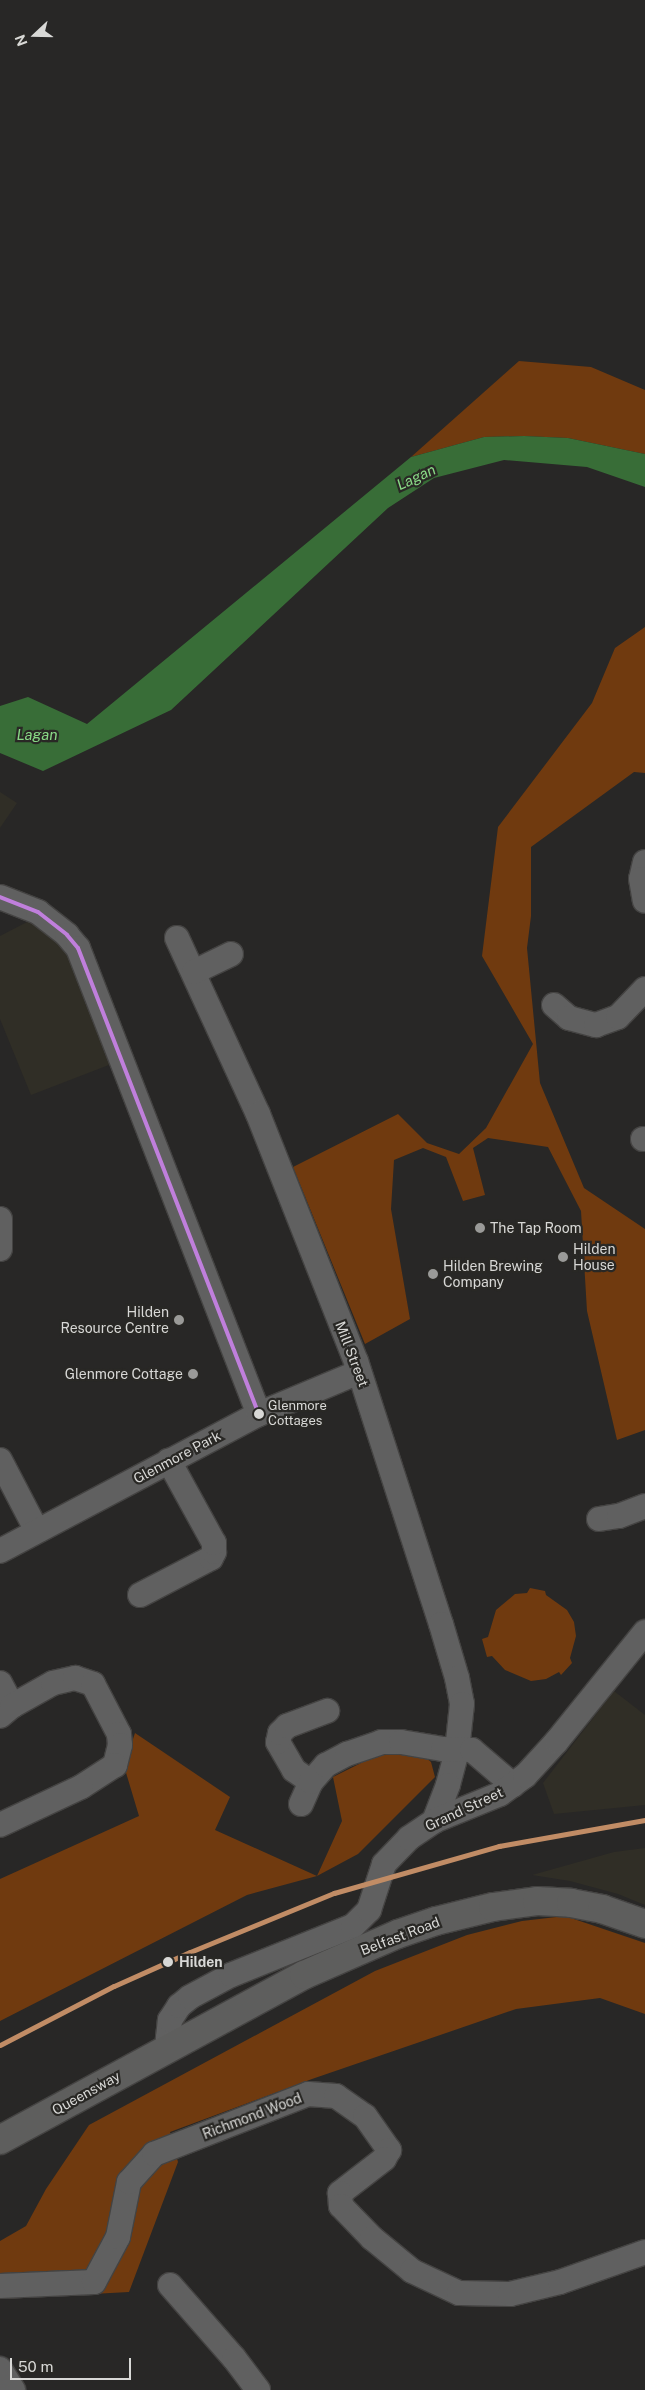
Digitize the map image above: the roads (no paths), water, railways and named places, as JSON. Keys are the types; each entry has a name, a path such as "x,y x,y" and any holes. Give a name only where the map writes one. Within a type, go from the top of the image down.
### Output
{"highway":[{"name":"Belfast Road","path":"172,2046 304,1975 398,1934 436,1921 493,1907 537,1901 571,1903 602,1909 645,1924"},
{"name":"Queensway","path":"0,2140 172,2046"}],"street":[{"path":"645,862 641,878 645,902"},
{"path":"0,896 38,912 67,935 78,948 259,1414"},
{"name":"Mill Street","path":"177,938 258,1114 359,1372 422,1562 457,1678 462,1704 457,1750 448,1785 434,1821"},
{"path":"194,972 231,954"},
{"path":"554,1005 569,1018 596,1025 618,1017 645,989"},
{"path":"0,1218 0,1248"},
{"name":"Glenmore Park","path":"0,1551 259,1414 359,1372"},
{"path":"0,1460 37,1531"},
{"path":"140,1595 211,1558 214,1552 214,1543 169,1461"},
{"path":"599,1519 619,1516 645,1506"},
{"name":"Grand Street","path":"172,2046 168,2038 170,2020 190,1997 232,1975 341,1932 361,1920 369,1910 384,1864 409,1838 434,1821 482,1803 513,1786 537,1765 645,1632"},
{"path":"0,1683 6,1711 53,1683 75,1678 93,1684 119,1734 120,1745 115,1765 81,1787 0,1825"},
{"path":"311,1782 294,1770 278,1742 280,1732 287,1726 327,1711"},
{"path":"301,1804 311,1782 326,1765 347,1754 380,1742 401,1742 457,1750 472,1750 513,1786"},
{"name":"Richmond Wood","path":"0,2286 94,2282 118,2237 129,2182 154,2154 308,2094 336,2096 365,2116 389,2150 384,2159 340,2193 342,2206 372,2238 412,2271 460,2293 510,2294 560,2282 645,2252"},
{"path":"170,2285 234,2358 258,2390"},
{"path":"0,2369 13,2390"}],"water":[{"name":"Lagan","path":"484,437 568,438 645,454 645,487 587,467 504,460 434,478 388,508 171,710 43,771 0,753 0,706 28,697 87,724 411,457"}],"place":[{"name":"The Tap Room","path":"480,1228"},
{"name":"Hilden House","path":"563,1257"},
{"name":"Hilden Brewing Company","path":"433,1274"},
{"name":"Hilden Resource Centre","path":"179,1320"},
{"name":"Glenmore Cottage","path":"193,1374"},
{"name":"Glenmore Cottages","path":"259,1414"},
{"name":"Hilden","path":"168,1962"}]}
